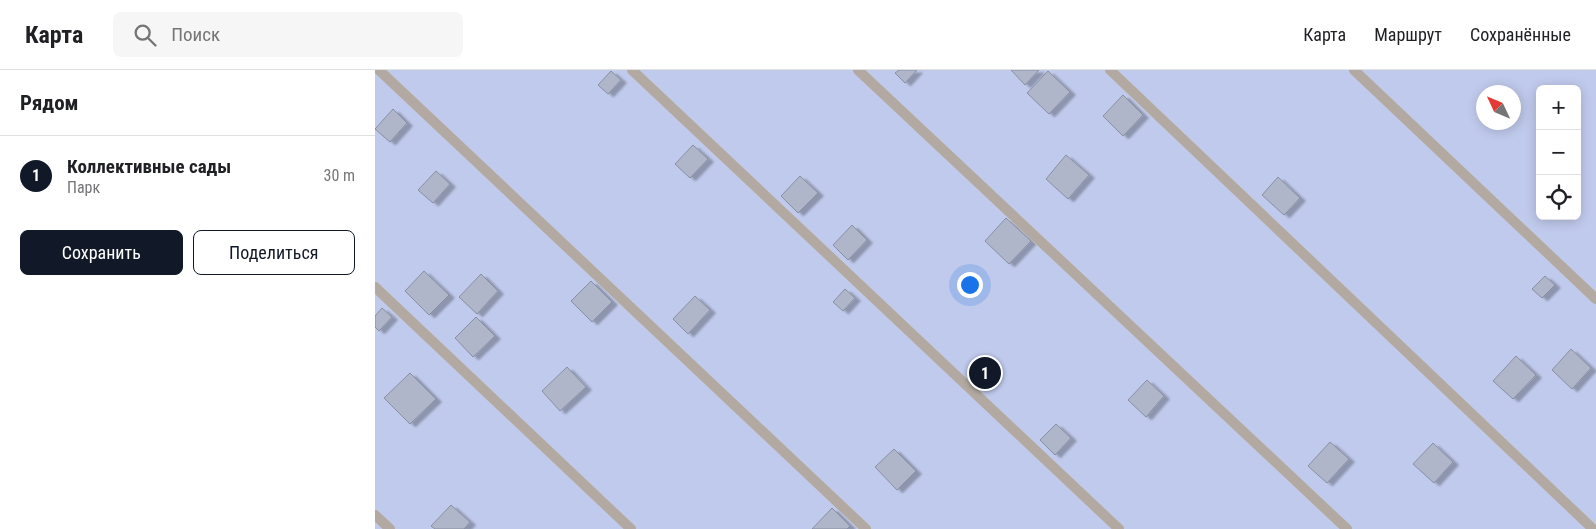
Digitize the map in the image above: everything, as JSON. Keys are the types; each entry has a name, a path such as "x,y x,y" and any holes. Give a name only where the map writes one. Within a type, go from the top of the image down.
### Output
{"lane":[{"path":"379,70 866,529"},
{"path":"631,70 1119,529"},
{"path":"858,70 1347,529"},
{"path":"1110,70 1593,529"},
{"path":"1354,70 1596,299"},
{"path":"375,287 631,529"},
{"path":"375,514 390,529"}],"shaded area":[{"path":"375,70 1596,70 1596,529 375,529"}],"building":[{"path":"899,70 917,70 905,83 895,73"},
{"path":"1011,70 1039,70 1025,85"},
{"path":"611,71 621,80 608,94 598,85"},
{"path":"1048,71 1070,92 1049,114 1027,93"},
{"path":"1123,95 1143,115 1123,136 1103,116"},
{"path":"393,109 407,123 390,142 375,129"},
{"path":"693,145 708,159 690,178 675,164"},
{"path":"1066,155 1089,175 1068,199 1046,179"},
{"path":"436,171 450,184 433,203 418,190"},
{"path":"800,176 818,193 798,213 781,196"},
{"path":"1278,177 1300,198 1284,215 1262,195"},
{"path":"1006,218 1031,241 1009,264 985,241"},
{"path":"852,225 867,240 848,260 833,245"},
{"path":"424,271 449,295 429,315 405,291"},
{"path":"481,274 498,291 477,314 459,297"},
{"path":"1545,276 1555,285 1542,298 1532,289"},
{"path":"591,281 612,302 592,322 571,301"},
{"path":"845,289 855,298 843,311 833,302"},
{"path":"695,296 710,310 688,334 673,319"},
{"path":"382,308 392,317 379,331 375,327 375,316"},
{"path":"476,317 495,336 473,357 455,338"},
{"path":"1571,349 1591,368 1572,389 1552,370"},
{"path":"1516,356 1536,375 1513,399 1493,381"},
{"path":"567,367 586,387 560,411 542,391"},
{"path":"410,373 436,399 410,424 384,398"},
{"path":"1147,380 1164,396 1146,417 1128,400"},
{"path":"1056,424 1071,438 1055,455 1040,440"},
{"path":"1330,442 1349,459 1327,483 1308,466"},
{"path":"1433,443 1453,462 1434,483 1413,464"},
{"path":"894,449 916,471 897,490 875,467"},
{"path":"451,505 470,522 464,529 435,529 431,526"},
{"path":"832,508 850,526 847,529 812,529"}],"place":[{"name":"Коллективные сады","path":"985,373"}]}
